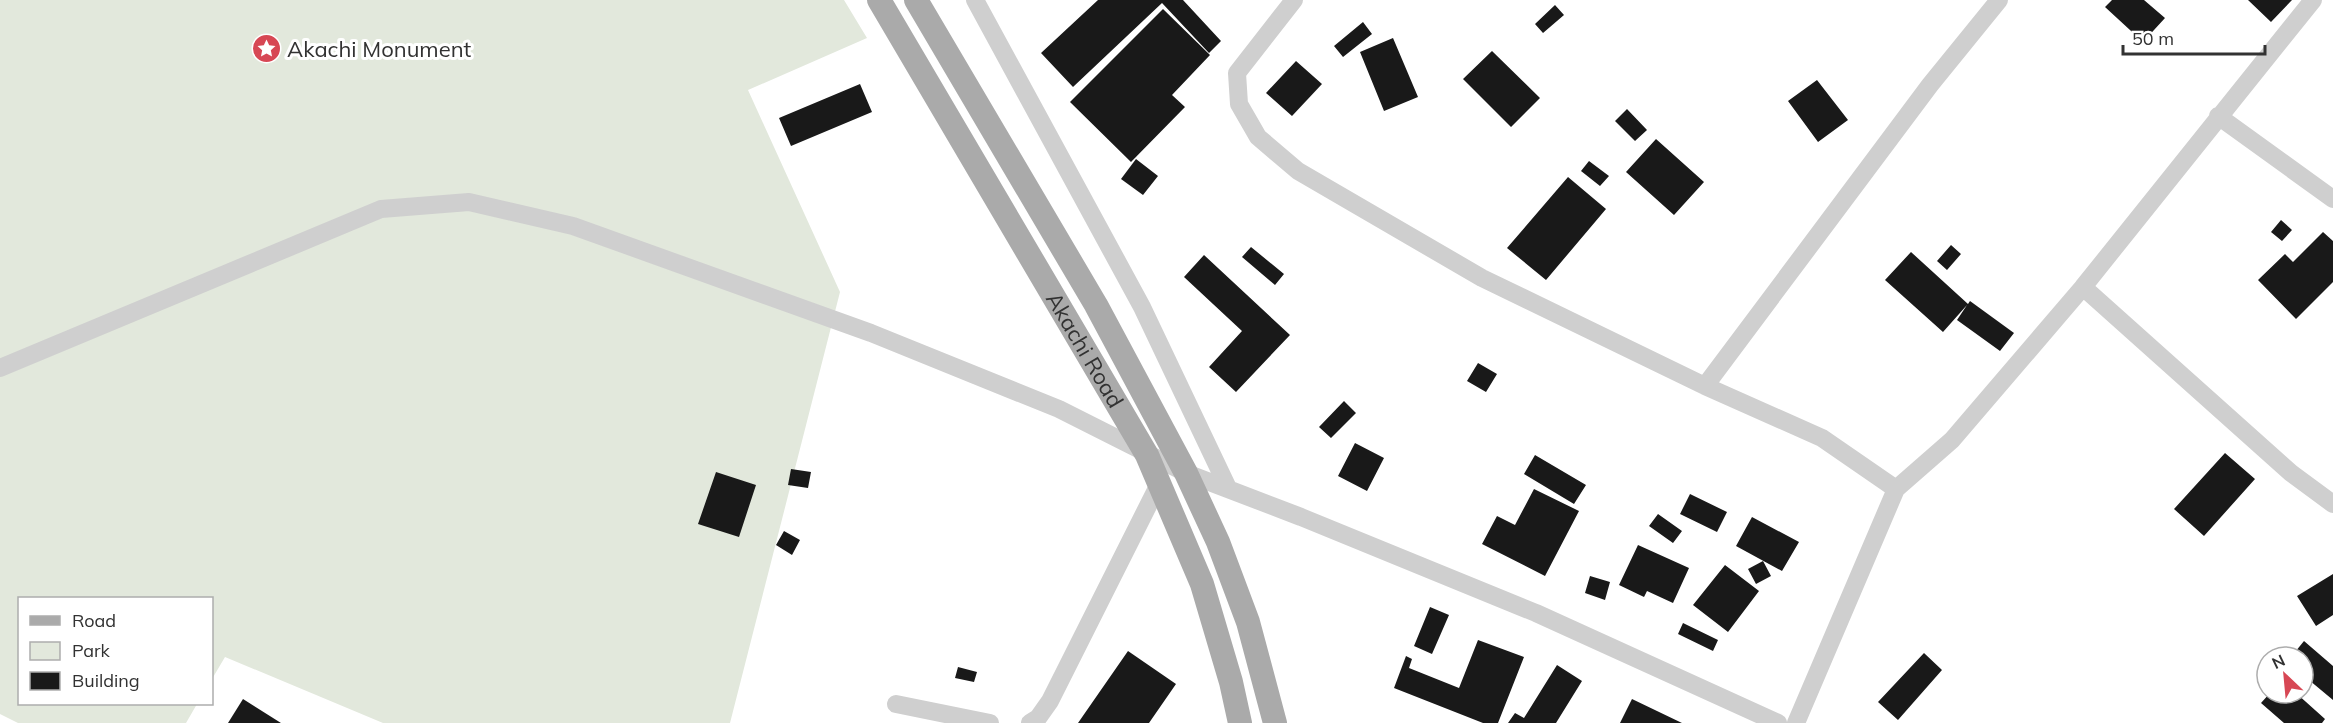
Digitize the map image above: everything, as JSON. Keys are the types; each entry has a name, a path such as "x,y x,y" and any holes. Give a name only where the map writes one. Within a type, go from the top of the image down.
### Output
{"main road":[{"name":"Akachi Road","path":"879,0 1147,455 1202,584 1231,682 1240,723"},
{"name":"Akachi Road","path":"916,0 1096,305 1186,473 1218,542 1248,622 1275,723"}],"street":[{"path":"975,0 1142,307 1228,488"},
{"path":"1294,0 1238,73 1239,104 1258,137 1298,171 1482,278 1705,386 1822,438 1896,489"},
{"path":"1705,386 1930,85 2000,0"},
{"path":"1796,723 1896,489 1952,440 2083,287 2313,0"},
{"path":"2218,116 2333,199"},
{"path":"0,368 381,209 469,202 573,226 871,333 1059,409 1186,473 1536,613 1778,723"},
{"path":"2083,287 2291,474 2333,504"},
{"path":"1030,723 1038,718 1050,701 1160,482"},
{"path":"896,704 990,723"}],"green space":[{"path":"0,0 844,0 867,38 748,90 840,292 730,723 383,723 225,657 213,677 213,597 18,597 18,705 196,705 186,723 18,723 0,714"}],"building":[{"path":"1098,0 1183,0 1221,41 1209,53 1162,3 1073,87 1041,53"},
{"path":"2112,0 2144,0 2165,18 2143,42 2105,7"},
{"path":"2248,0 2292,0 2271,22"},
{"path":"1555,5 1564,15 1543,33 1535,24"},
{"path":"1163,9 1210,55 1172,95 1185,107 1131,162 1070,102"},
{"path":"1363,22 1372,34 1343,57 1334,46"},
{"path":"1393,38 1418,97 1384,111 1360,52"},
{"path":"1492,51 1540,98 1511,127 1463,79"},
{"path":"1296,61 1322,84 1292,116 1266,93"},
{"path":"1817,80 1848,120 1818,142 1788,101"},
{"path":"860,84 872,112 791,146 779,118"},
{"path":"1627,109 1647,130 1635,141 1615,121"},
{"path":"1656,139 1704,182 1674,215 1626,172"},
{"path":"1136,159 1158,176 1143,195 1121,179"},
{"path":"1589,161 1609,176 1600,186 1581,171"},
{"path":"1568,177 1606,209 1546,280 1507,248"},
{"path":"2281,220 2292,230 2282,241 2271,232"},
{"path":"2323,232 2333,241 2333,282 2296,319 2258,280 2285,254 2293,262"},
{"path":"1951,245 1961,254 1947,270 1937,261"},
{"path":"1251,247 1284,274 1275,285 1242,257"},
{"path":"1911,252 1968,304 1970,301 2014,333 2000,351 1957,320 1967,305 1943,332 1885,280"},
{"path":"1204,255 1290,335 1236,392 1209,367 1242,331 1184,277"},
{"path":"1478,363 1497,374 1486,392 1467,381"},
{"path":"1344,401 1356,413 1331,438 1319,427"},
{"path":"1355,443 1384,458 1367,491 1338,476"},
{"path":"2225,453 2255,479 2204,536 2174,509"},
{"path":"1535,455 1586,485 1574,504 1524,474"},
{"path":"791,469 811,472 808,488 788,485"},
{"path":"716,472 756,485 739,537 698,524"},
{"path":"1534,489 1579,511 1545,576 1482,544 1497,516 1515,525"},
{"path":"1690,494 1727,512 1717,532 1680,514"},
{"path":"1658,514 1682,531 1673,543 1649,526"},
{"path":"1752,517 1799,542 1782,571 1736,546"},
{"path":"784,531 800,540 792,555 776,545"},
{"path":"1638,545 1689,568 1673,603 1647,591 1644,597 1619,585"},
{"path":"1763,561 1771,576 1756,584 1748,569"},
{"path":"1725,565 1759,591 1728,632 1693,605"},
{"path":"2333,574 2333,615 2316,626 2297,596"},
{"path":"1590,576 1610,582 1605,600 1585,593"},
{"path":"1430,607 1449,615 1432,654 1414,646"},
{"path":"1683,623 1718,640 1713,651 1678,634"},
{"path":"1478,640 1524,657 1498,723 1483,723 1394,688 1406,656 1412,659 1409,668 1459,688"},
{"path":"2315,650 2333,666 2333,700 2315,685"},
{"path":"1128,651 1176,684 1149,723 1078,723"},
{"path":"1924,653 1942,670 1898,720 1878,702"},
{"path":"1557,665 1582,681 1556,723 1508,723 1515,713 1524,718"},
{"path":"958,667 977,672 974,682 955,678"},
{"path":"243,699 281,723 228,723"},
{"path":"1632,699 1682,723 1620,723"},
{"path":"2263,705 2309,705 2325,719 2322,723 2284,723"}],"place":[{"name":"Akachi Monument","path":"266,49"}]}
